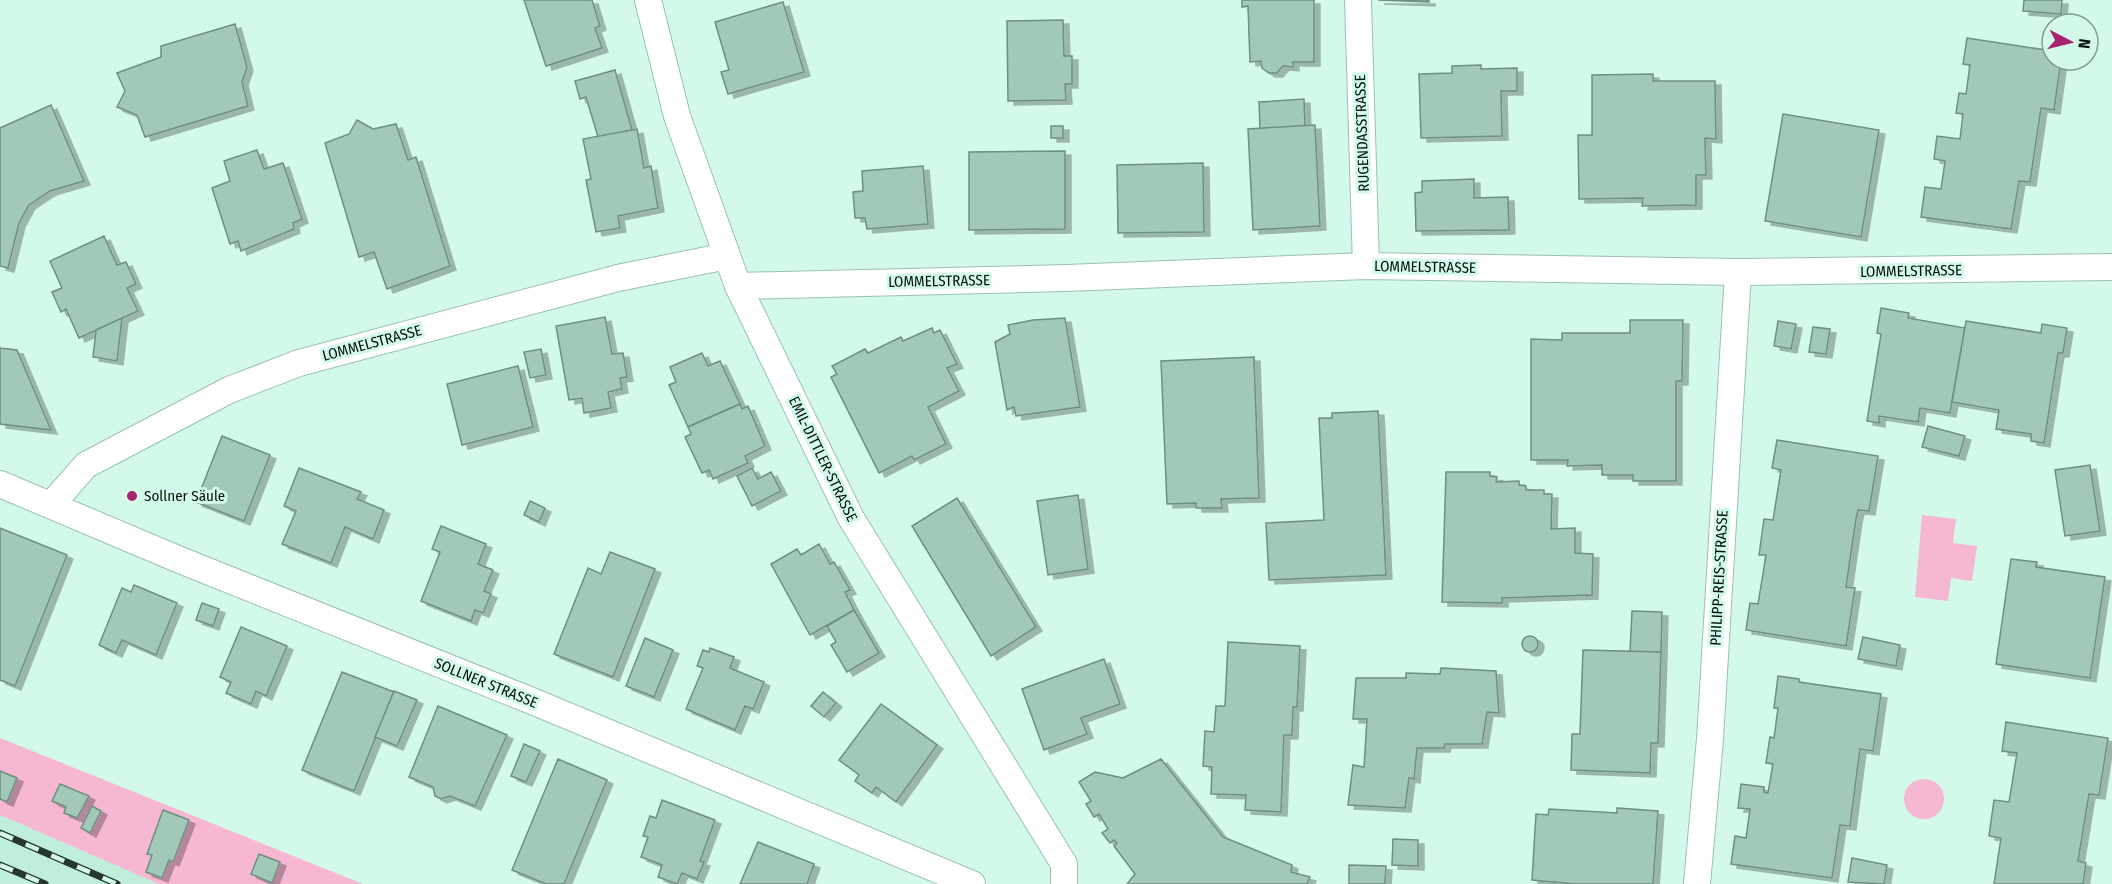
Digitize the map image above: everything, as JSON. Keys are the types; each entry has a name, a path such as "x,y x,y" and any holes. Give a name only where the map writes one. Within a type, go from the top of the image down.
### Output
{"street":[{"name":"EMIL-DITTLER-STRASSE","path":"648,0 677,116 738,286 851,518 1064,864 1064,884"},
{"name":"RUGENDASSTRASSE","path":"1359,0 1366,266"},
{"name":"LOMMELSTRASSE","path":"51,505 86,465 229,390 299,363 618,278 728,256"},
{"name":"LOMMELSTRASSE","path":"738,286 1066,278 1366,266 1738,272 2112,267"},
{"name":"PHILIPP-REIS-STRASSE","path":"1697,884 1710,739 1738,272"},
{"name":"SOLLNER STRASSE","path":"0,484 972,884"}],"shaded area":[{"path":"1922,515 1956,519 1953,543 1977,546 1972,581 1951,578 1948,601 1915,597"},
{"path":"0,738 363,884 159,884 0,815"},
{"path":"1924,779 1932,780 1938,785 1943,791 1943,807 1938,813 1932,818 1924,819 1916,818 1910,813 1905,807 1904,799 1905,791 1910,785 1916,780"},
{"path":"0,815 159,884 0,884"}],"building":[{"path":"524,0 592,0 600,26 595,28 602,48 546,66"},
{"path":"1242,0 1314,0 1314,62 1293,62 1293,67 1283,66 1277,73 1269,73 1262,68 1261,61 1250,62 1248,6 1242,7"},
{"path":"1378,0 1429,0 1429,2"},
{"path":"2024,0 2062,0 2061,12 2023,11"},
{"path":"783,2 804,72 728,94 721,72 729,70 715,22"},
{"path":"1063,20 1064,56 1072,56 1072,84 1065,84 1066,100 1008,101 1007,21"},
{"path":"235,24 247,67 242,82 248,106 145,137 137,115 117,107 125,91 117,73 161,57 161,46"},
{"path":"1967,38 2040,49 2040,72 2059,72 2054,110 2041,108 2030,182 2019,181 2011,229 1921,217 1925,187 1941,189 1945,161 1934,159 1937,136 1960,139 1963,114 1956,113 1959,93 1966,94 1970,65 1963,64"},
{"path":"1481,65 1481,69 1517,68 1517,91 1501,91 1502,136 1421,138 1419,74 1452,73 1452,66"},
{"path":"615,70 632,130 598,137 586,97 580,99 575,81"},
{"path":"1653,74 1653,81 1715,81 1716,139 1705,138 1706,175 1696,175 1696,205 1642,206 1643,198 1579,199 1578,135 1592,135 1592,75"},
{"path":"1304,99 1305,126 1260,129 1259,102"},
{"path":"51,105 84,181 50,191 29,205 19,223 8,268 0,266 0,128"},
{"path":"1783,114 1879,130 1861,237 1765,221"},
{"path":"357,120 373,129 396,124 408,160 416,157 450,266 387,289 374,252 359,257 325,143 349,134"},
{"path":"1315,125 1320,226 1253,230 1248,129"},
{"path":"1051,126 1063,126 1063,138 1051,138"},
{"path":"637,129 644,168 651,166 658,208 618,216 620,228 596,232 586,180 591,179 583,139"},
{"path":"257,150 264,169 283,163 302,219 293,223 294,229 241,251 238,241 230,244 212,188 230,181 224,161"},
{"path":"1065,151 1065,229 969,230 969,152"},
{"path":"1203,163 1204,232 1118,233 1117,165"},
{"path":"923,166 928,224 867,229 865,218 855,218 853,192 863,191 862,171"},
{"path":"1474,179 1474,198 1508,197 1509,230 1416,231 1415,193 1422,192 1422,181"},
{"path":"104,236 117,265 126,262 136,284 127,288 138,311 79,338 66,309 61,312 52,292 62,288 50,261"},
{"path":"1881,308 1909,313 1908,318 1965,328 1950,413 1920,408 1918,422 1879,416 1879,423 1867,421 1881,334 1877,333"},
{"path":"605,317 612,354 623,353 627,377 620,378 622,389 608,392 611,408 584,413 582,398 569,400 556,326"},
{"path":"122,318 117,361 93,357 96,330"},
{"path":"1065,318 1080,407 1016,416 1014,407 1007,410 995,342 1010,334 1008,325 1033,320"},
{"path":"1630,320 1683,320 1682,381 1676,381 1676,481 1633,481 1633,475 1602,475 1602,465 1567,466 1568,460 1531,460 1531,339 1562,340 1562,333 1630,333"},
{"path":"1778,321 1796,324 1791,349 1774,346"},
{"path":"1966,321 2041,333 2042,324 2067,328 2063,353 2058,353 2044,443 2031,441 2031,434 1996,429 1999,410 1952,402"},
{"path":"1813,327 1830,329 1826,354 1809,352"},
{"path":"932,328 934,333 940,330 957,364 947,368 959,391 928,407 946,444 914,460 912,456 879,473 831,377 837,374 832,366 865,349 868,353 901,337 903,341"},
{"path":"0,348 17,350 51,430 0,424"},
{"path":"541,349 546,375 530,378 524,352"},
{"path":"702,353 708,366 720,361 740,404 688,427 669,385 676,382 670,367"},
{"path":"1254,357 1259,498 1221,499 1222,508 1196,508 1196,503 1167,504 1161,361"},
{"path":"518,366 533,427 462,445 447,384"},
{"path":"740,404 742,409 748,406 765,446 745,456 748,463 713,479 709,470 702,473 685,437 691,434 688,427"},
{"path":"1378,411 1386,575 1269,580 1266,523 1324,520 1319,418 1332,418 1332,413"},
{"path":"1928,426 1965,436 1959,456 1922,447"},
{"path":"222,436 270,455 244,521 196,502"},
{"path":"1777,440 1878,456 1869,511 1858,510 1856,519 1846,587 1855,588 1846,646 1746,630 1750,603 1758,604 1766,555 1759,555 1764,519 1773,520 1781,470 1772,468"},
{"path":"2090,465 2100,531 2065,536 2055,470"},
{"path":"299,468 361,492 357,499 384,510 373,539 345,527 331,563 282,544 296,511 284,506"},
{"path":"752,468 758,479 771,472 781,491 752,506 737,476"},
{"path":"1446,472 1490,472 1490,476 1497,477 1496,482 1519,481 1519,485 1526,486 1526,490 1544,490 1544,494 1552,494 1551,529 1575,528 1575,553 1593,554 1592,595 1502,598 1502,603 1442,602"},
{"path":"1078,495 1088,569 1048,575 1037,501"},
{"path":"957,498 1036,627 991,656 912,526"},
{"path":"530,501 545,508 539,522 524,515"},
{"path":"441,526 486,544 478,564 493,570 484,591 491,594 483,613 475,610 471,621 421,601 440,552 432,549"},
{"path":"0,528 67,555 15,686 0,680"},
{"path":"819,544 830,564 834,562 850,590 845,592 854,610 810,635 771,564 797,549 801,555"},
{"path":"610,552 655,569 613,677 554,654 588,568 601,574"},
{"path":"2011,559 2037,562 2036,567 2105,577 2090,678 1996,664"},
{"path":"134,585 177,603 156,655 122,640 116,653 99,645 122,588 131,592"},
{"path":"202,603 219,609 213,626 196,620"},
{"path":"854,610 879,653 847,672 831,645 836,642 827,626"},
{"path":"1632,611 1662,612 1661,652 1630,652"},
{"path":"241,627 287,646 266,696 256,691 251,704 226,693 231,682 220,677"},
{"path":"1527,636 1533,636 1538,644 1536,650 1527,652 1522,647 1522,641"},
{"path":"1863,637 1900,645 1896,666 1858,659"},
{"path":"645,638 673,650 654,697 626,686"},
{"path":"1228,642 1300,646 1297,707 1293,707 1292,735 1284,735 1281,812 1245,810 1246,795 1211,794 1212,767 1203,766 1205,731 1214,732 1216,706 1225,706"},
{"path":"710,648 734,657 730,668 764,682 753,709 745,706 735,730 686,709 703,668 697,666 703,650 709,652"},
{"path":"1583,650 1661,652 1658,743 1651,743 1650,773 1571,770 1572,734 1580,734"},
{"path":"1104,659 1120,704 1081,718 1087,734 1044,750 1022,689"},
{"path":"1441,668 1496,671 1499,713 1487,712 1482,744 1445,744 1444,748 1417,748 1414,779 1409,778 1405,808 1348,805 1353,765 1364,767 1367,719 1353,719 1356,678 1406,678 1406,673 1440,674"},
{"path":"342,672 394,692 354,791 302,770"},
{"path":"1778,676 1799,679 1799,682 1881,694 1873,751 1860,749 1850,826 1840,825 1832,878 1731,864 1735,836 1746,838 1750,809 1738,808 1741,784 1764,787 1764,792 1768,793 1773,764 1766,763 1770,737 1774,738 1778,708 1774,708"},
{"path":"394,691 417,700 397,746 375,737"},
{"path":"823,692 836,703 824,717 811,706"},
{"path":"881,704 937,745 896,802 876,787 872,793 855,781 859,775 839,760"},
{"path":"438,706 507,735 475,806 450,796 441,799 435,796 433,787 409,777"},
{"path":"2006,722 2108,738 2099,795 2089,794 2078,861 2086,863 2083,884 1994,884 2001,838 1989,836 1994,800 2009,802 2017,753 2002,751"},
{"path":"524,744 540,751 526,782 511,776"},
{"path":"558,759 607,780 564,884 546,884 512,870"},
{"path":"1161,759 1223,837 1292,865 1291,872 1310,877 1307,884 1127,884 1135,874 1114,846 1117,843 1114,840 1110,843 1102,833 1108,829 1099,814 1094,817 1086,804 1091,801 1079,782 1095,772 1123,778"},
{"path":"0,771 17,778 7,802 0,799"},
{"path":"60,784 89,796 77,818 64,813 66,807 52,801"},
{"path":"662,800 715,820 700,861 704,862 697,879 682,873 677,884 658,877 662,865 641,857 648,837 643,836 650,816 656,818"},
{"path":"92,806 101,811 90,833 81,828"},
{"path":"1617,808 1658,811 1653,884 1575,884 1532,880 1536,814 1548,815 1549,809 1617,813"},
{"path":"163,810 189,820 173,862 169,860 162,878 146,872 152,855 147,854"},
{"path":"1393,839 1418,840 1418,866 1392,865"},
{"path":"758,842 814,864 807,884 740,884"},
{"path":"259,854 280,862 272,883 251,874"},
{"path":"1852,858 1887,865 1884,884 1848,882"},
{"path":"1349,865 1386,866 1385,884 1349,884"}],"railway":[{"path":"0,833 117,884"},
{"path":"0,865 45,884"}],"place":[{"name":"Sollner Säule","path":"132,496"}]}
